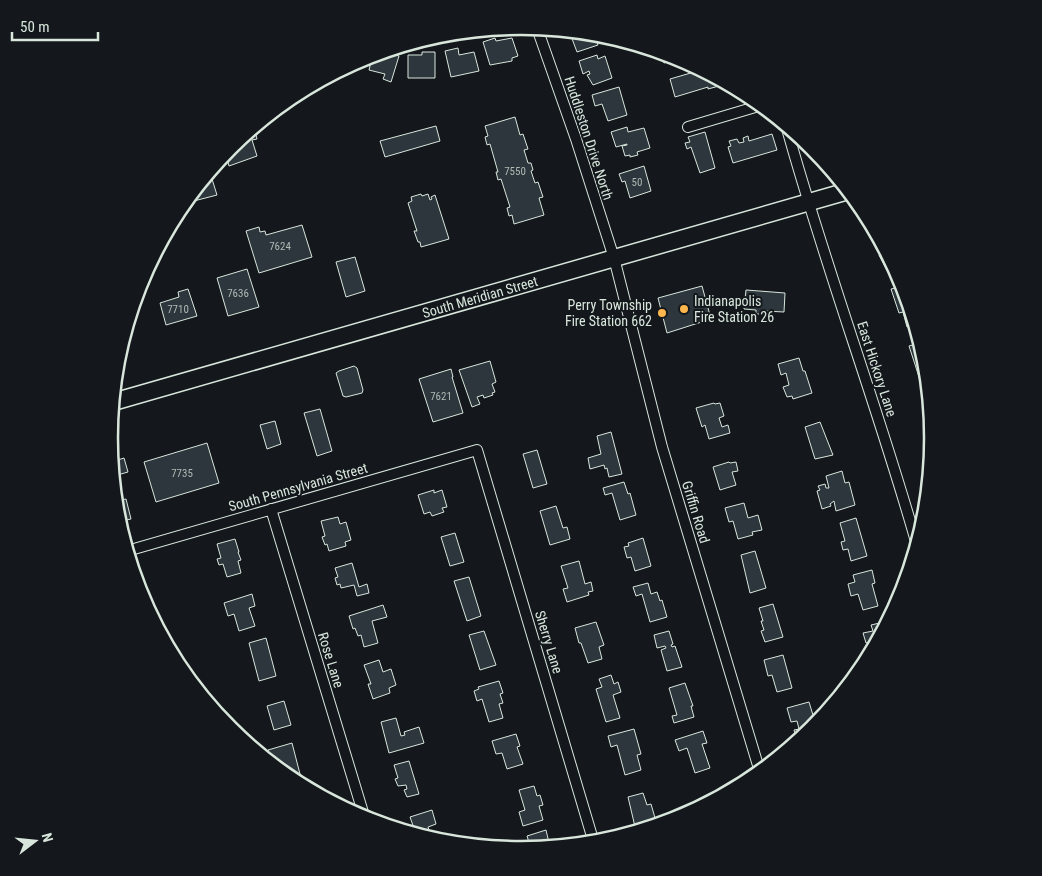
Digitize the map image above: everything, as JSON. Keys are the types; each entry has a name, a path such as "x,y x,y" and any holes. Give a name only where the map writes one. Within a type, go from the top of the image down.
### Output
{"main road":[{"name":"South Meridian Street","path":"120,400 841,193"}],"street":[{"name":"Huddleston Drive North","path":"540,36 576,139 614,258"},
{"path":"688,127 752,108"},
{"name":"East Hickory Lane","path":"789,137 807,203 876,408 913,531"},
{"name":"Griffin Road","path":"614,258 662,447 758,764"},
{"name":"South Pennsylvania Street","path":"134,549 477,450"},
{"name":"Sherry Lane","path":"477,450 592,835"},
{"name":"Rose Lane","path":"271,510 361,807"}],"building":[{"path":"495,38 496,41 512,38 518,56 512,58 512,61 490,65 483,42"},
{"path":"572,38 597,42 598,45 577,52"},
{"path":"458,48 459,55 474,52 479,71 451,77 445,51"},
{"path":"422,52 435,52 435,78 408,78 408,55 422,55"},
{"path":"597,55 598,59 605,56 612,78 593,85 587,75 590,74 589,71 583,74 579,61"},
{"path":"391,56 399,56 391,82 383,79 385,74 369,70 370,65"},
{"path":"690,73 718,86 708,89 708,87 675,97 670,79"},
{"path":"619,87 627,115 608,121 602,104 595,106 592,95"},
{"path":"515,117 520,135 523,134 528,149 524,150 528,163 531,163 533,170 531,171 535,183 538,182 543,197 539,198 544,215 514,224 512,215 509,216 507,208 510,207 501,179 498,180 496,172 498,172 490,144 487,145 485,137 488,136 485,126"},
{"path":"436,126 440,141 385,157 380,141"},
{"path":"627,127 628,132 644,128 650,148 637,152 638,155 625,156 622,146 627,144 616,147 611,132"},
{"path":"705,132 715,168 700,173 691,147 687,149 685,143 690,142 688,137"},
{"path":"256,134 257,139 252,140 257,156 229,166 228,162"},
{"path":"772,134 777,150 733,163 728,147 731,146 729,141 737,139 739,143 744,142 743,138 748,136 749,141"},
{"path":"644,166 651,191 630,198 625,181 622,182 619,174"},
{"path":"212,179 217,195 196,201"},
{"path":"421,194 422,196 428,194 430,200 435,195 449,239 421,247 414,231 417,231 408,203 412,201 411,197"},
{"path":"302,225 312,257 259,273 246,231 259,227 260,232 265,231 266,235"},
{"path":"355,257 365,291 346,297 336,262"},
{"path":"247,269 259,307 228,316 217,278"},
{"name":"Indianapolis Fire Station 26","path":"702,286 711,319 667,333 658,298"},
{"path":"895,288 903,308 908,327 903,312 899,313 891,289"},
{"path":"188,289 197,316 166,325 160,303 179,297 178,292"},
{"path":"746,290 785,293 784,312 765,311 764,314 756,314 756,310 744,309"},
{"path":"913,345 920,380 909,346"},
{"path":"799,358 812,393 793,399 792,396 787,397 783,387 789,385 786,373 781,375 778,364"},
{"path":"490,361 496,382 492,384 495,392 492,393 493,395 484,398 483,395 477,397 480,404 472,407 459,370"},
{"path":"354,366 357,368 363,390 362,393 346,397 343,396 336,373"},
{"path":"451,369 463,413 433,422 419,379"},
{"path":"720,403 724,416 719,418 722,427 728,425 730,433 709,439 705,425 702,427 696,408"},
{"path":"320,409 332,451 317,456 304,413"},
{"path":"275,421 281,444 267,449 260,425"},
{"path":"820,422 833,455 815,459 805,427"},
{"path":"611,432 622,474 609,477 607,468 605,469 604,465 590,469 588,458 601,454 597,436"},
{"path":"207,443 219,483 156,502 144,462"},
{"path":"537,450 547,484 533,488 523,454"},
{"path":"124,458 128,472 120,474 119,460"},
{"path":"736,462 738,471 732,472 736,485 720,490 713,467"},
{"path":"842,471 845,483 849,482 855,505 836,511 834,501 830,504 831,506 822,509 817,491 820,490 818,486 825,484 826,488 829,488 826,476"},
{"path":"624,482 628,494 630,493 636,515 620,520 612,493 605,495 603,488"},
{"path":"434,490 434,493 442,490 447,507 442,508 444,512 432,516 430,512 424,514 418,495"},
{"path":"126,499 131,519 127,520 123,500"},
{"path":"744,503 748,518 758,515 762,530 752,532 753,535 738,539 733,521 729,522 725,508"},
{"path":"556,506 563,528 567,527 570,539 550,545 540,511"},
{"path":"338,517 340,524 346,522 351,540 345,542 346,546 329,551 322,537 325,536 321,521"},
{"path":"856,518 867,556 851,561 848,549 843,550 841,542 845,541 840,523"},
{"path":"455,533 464,562 450,566 441,537"},
{"path":"643,538 651,566 635,571 631,557 627,558 624,547 629,546 628,543"},
{"path":"235,539 241,560 238,561 241,573 227,577 223,564 219,565 217,559 221,558 217,544"},
{"path":"755,551 766,588 750,593 741,555"},
{"path":"579,561 585,584 591,582 593,591 588,592 589,595 567,602 563,589 568,588 561,566"},
{"path":"352,563 359,587 367,584 369,593 357,596 354,585 341,588 340,584 337,585 335,578 338,577 335,568"},
{"path":"872,570 875,583 872,584 878,606 863,610 858,594 851,596 848,584 855,582 853,575"},
{"path":"469,577 481,616 467,621 454,581"},
{"path":"648,583 651,594 657,592 660,601 662,600 667,617 650,622 642,594 636,596 633,587"},
{"path":"252,594 255,606 249,608 255,626 239,631 234,614 228,616 224,603"},
{"path":"773,604 783,637 765,642 761,631 764,630 759,608"},
{"path":"383,605 387,617 372,621 378,643 364,647 361,635 358,636 355,628 353,629 349,616"},
{"path":"596,622 604,645 599,647 602,659 588,663 575,628"},
{"path":"878,623 870,640 866,643 863,633 873,631 871,625"},
{"path":"484,631 496,665 480,670 469,635"},
{"path":"669,631 673,644 671,645 672,647 675,646 682,667 667,671 661,650 666,648 665,646 657,648 654,635"},
{"path":"266,638 276,676 259,681 249,643"},
{"path":"783,655 792,688 777,692 772,675 768,676 764,660"},
{"path":"379,660 383,672 391,669 396,685 389,688 390,693 373,699 368,684 371,684 364,665"},
{"path":"611,675 614,684 618,682 621,692 613,695 620,718 606,722 596,689 602,687 599,679"},
{"path":"499,681 503,693 500,694 503,703 499,704 503,718 489,722 482,699 477,701 474,691 479,689 478,687"},
{"path":"685,683 693,706 691,706 694,717 674,723 672,716 677,715 669,688"},
{"path":"284,701 291,725 274,730 267,706"},
{"path":"809,702 813,715 795,733 794,730 799,729 797,721 791,722 787,708"},
{"path":"396,718 401,736 405,735 404,732 419,727 424,743 389,753 381,722"},
{"path":"634,729 641,754 637,755 641,770 625,775 617,745 611,747 608,736"},
{"path":"703,731 707,743 702,744 710,768 695,773 687,748 679,751 675,740"},
{"path":"516,734 520,746 517,747 523,764 507,769 502,753 496,754 492,741"},
{"path":"292,743 300,774 276,758 268,750"},
{"path":"409,761 419,794 407,797 404,790 407,789 406,785 398,786 395,779 398,778 394,765"},
{"path":"534,786 537,796 540,795 543,805 539,806 543,820 523,826 519,812 525,810 519,790"},
{"path":"643,793 647,805 651,804 655,818 634,824 628,797"},
{"path":"432,810 436,824 428,827 429,830 417,827 413,826 410,817"},
{"path":"546,830 548,840 528,841 527,836"}],"place":[{"name":"Indianapolis Fire Station 26","path":"684,309"},
{"name":"Perry Township Fire Station 662","path":"662,313"}]}
